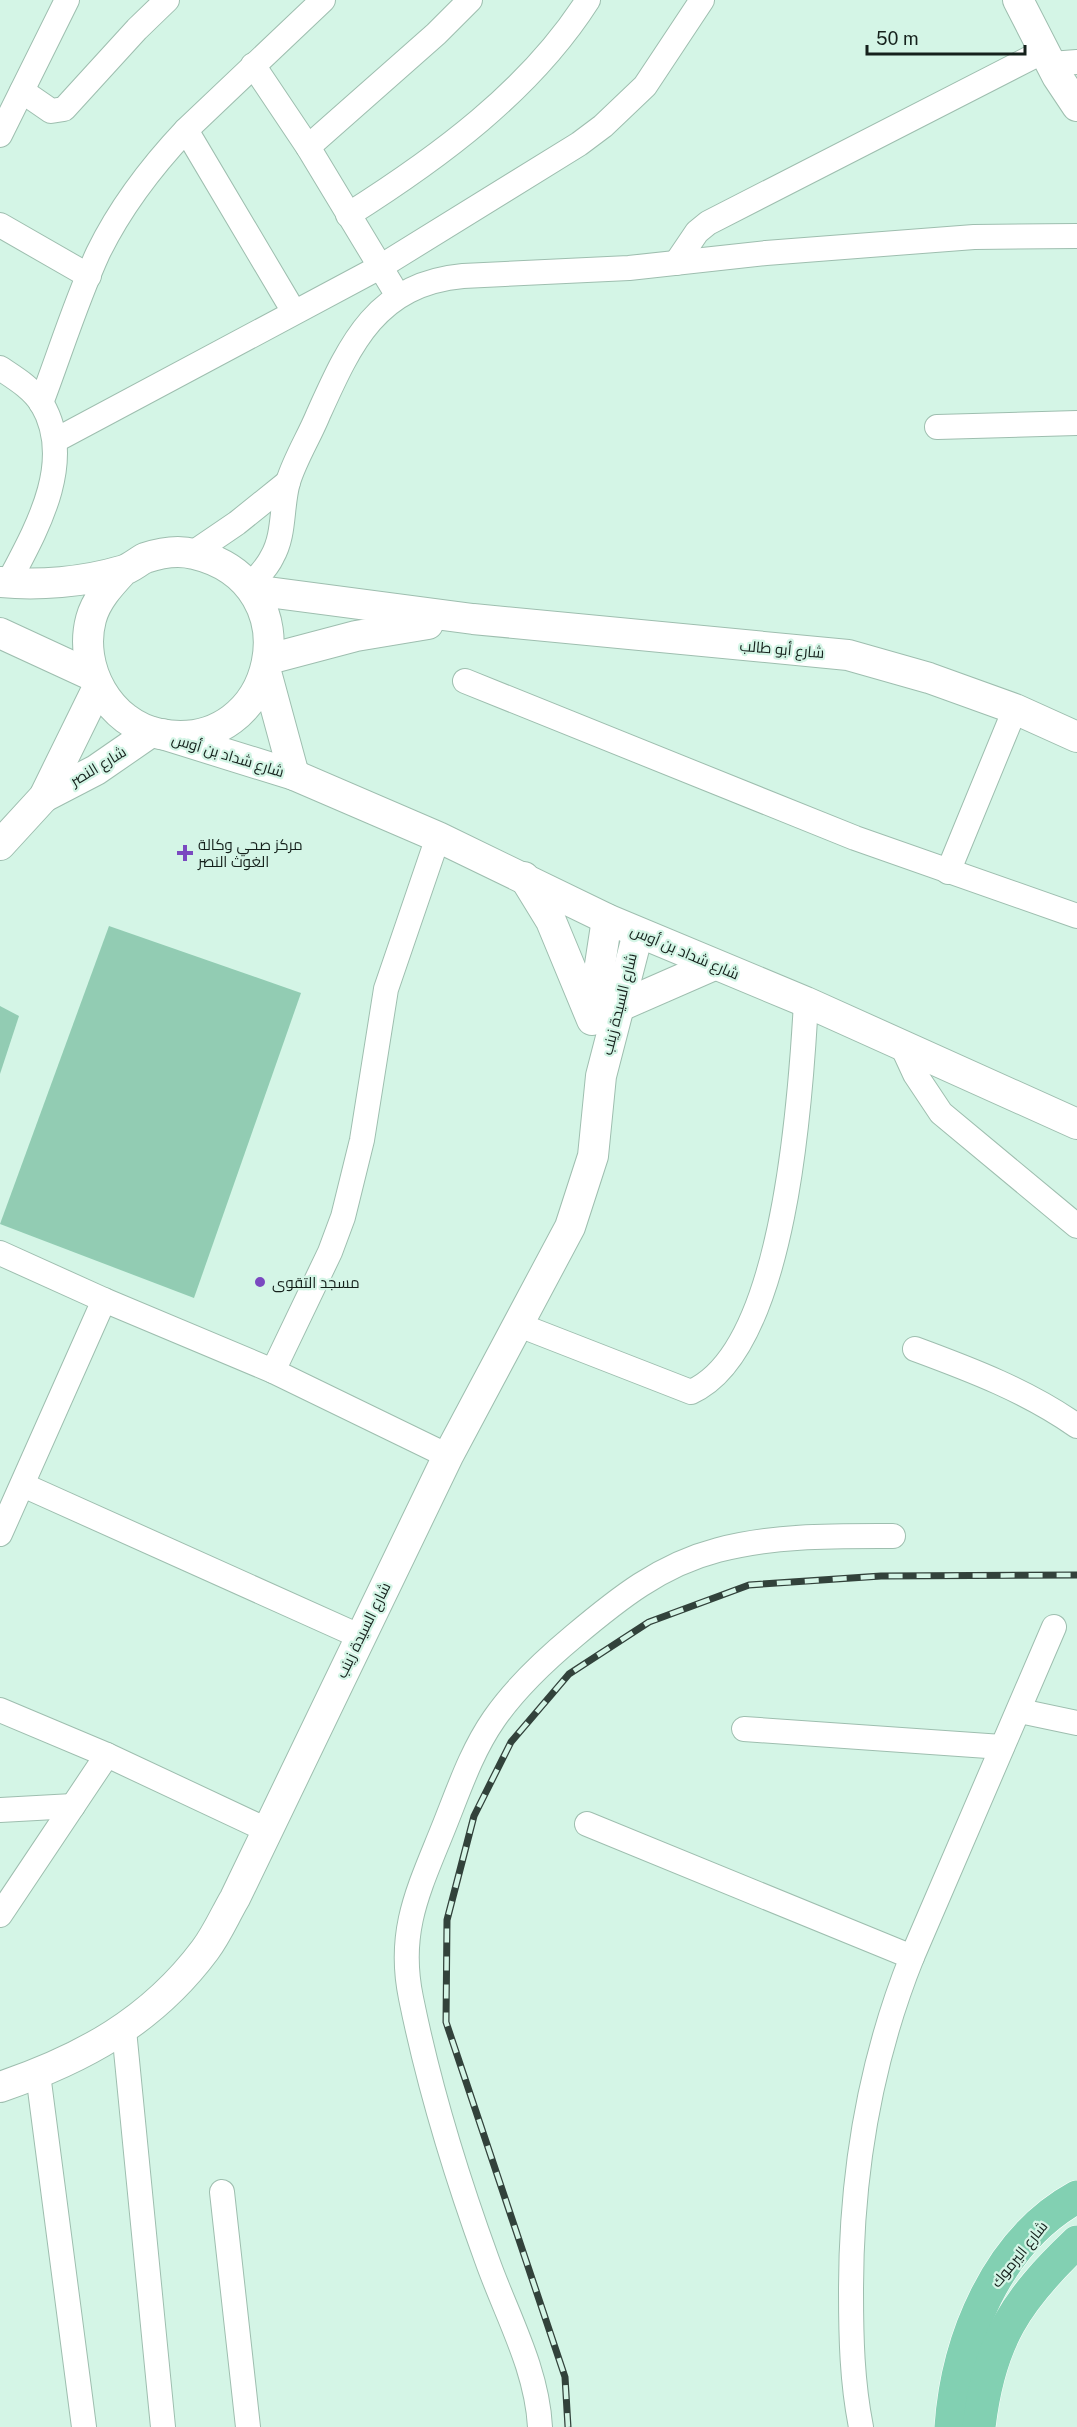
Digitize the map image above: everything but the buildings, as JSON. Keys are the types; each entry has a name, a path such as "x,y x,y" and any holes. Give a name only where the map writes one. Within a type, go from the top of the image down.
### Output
{"highway":[{"name":"شارع اليرموك","path":"951,2427 956,2379 963,2348 989,2289 1029,2236 1047,2218 1077,2197"},
{"name":"شارع اليرموك","path":"979,2427 986,2384 1005,2328 1038,2279 1077,2242"}],"street":[{"path":"0,135 67,0"},
{"path":"22,91 51,111 64,110 137,29 167,0"},
{"path":"41,403 98,254 124,209 167,151 186,130 323,0"},
{"path":"308,147 436,34 470,0"},
{"path":"348,215 422,167 534,71 563,38 588,0"},
{"path":"56,440 380,267 603,126 645,86 702,0"},
{"path":"1018,0 1057,59 1077,106"},
{"path":"676,263 697,232 708,224 1057,59"},
{"path":"253,65 308,147 398,296"},
{"path":"186,130 294,312"},
{"path":"0,225 89,276"},
{"path":"251,588 277,547 288,482 354,340 376,314 398,296 419,285 442,278 629,268 777,252 974,237 1077,236"},
{"path":"0,368 20,381 41,403 56,440 52,480 31,540 4,582"},
{"path":"937,428 1077,423"},
{"path":"193,553 237,523 288,482"},
{"path":"31,540 36,568 42,581 47,583"},
{"path":"4,582 47,583 123,571 152,557 168,553 193,553 224,564 251,588 268,623 268,666 250,701 226,723 195,735 157,733 120,714 95,681 87,648 91,618 103,592 123,571"},
{"name":"شارع أبو طالب","path":"251,588 473,619 848,655 929,678 1015,709 1077,737"},
{"name":"شارع أبو طالب","path":"268,666 383,630 473,619"},
{"path":"0,633 95,681"},
{"name":"شارع شداد بن أوس","path":"268,666 294,775"},
{"name":"شارع النصر","path":"0,845 44,797 95,681"},
{"path":"465,681 855,838 1077,916"},
{"path":"948,872 1015,709"},
{"name":"شارع النصر","path":"44,797 96,770 157,733"},
{"name":"شارع شداد بن أوس","path":"157,733 294,775 438,837 524,877 607,920 806,1002 903,1048 1077,1124"},
{"path":"273,1371 330,1252 343,1217 362,1140 387,989 438,837"},
{"path":"524,877 551,921 592,1020"},
{"name":"شارع السيدة زينب","path":"601,1076 592,1020 593,994 607,920"},
{"name":"شارع السيدة زينب","path":"0,2087 38,2074 124,2030 156,2005 207,1948 269,1831 359,1636 448,1456 570,1227 588,1176 596,1140 601,1076 638,933"},
{"path":"618,1007 714,964"},
{"path":"519,1325 691,1392 708,1385 720,1373 741,1342 782,1225 801,1091 806,1002"},
{"path":"903,1048 915,1074 941,1113 1077,1226"},
{"path":"0,1253 104,1300 273,1371 448,1456"},
{"path":"0,1534 104,1300"},
{"path":"915,1349 994,1379 1031,1397 1077,1426"},
{"path":"23,1485 359,1636"},
{"path":"540,2427 525,2355 494,2281 460,2181 432,2087 410,1996 407,1935 410,1913 422,1880 476,1750 494,1719 539,1666 634,1587 691,1558 749,1544 815,1536 892,1536"},
{"path":"861,2427 851,2366 853,2196 874,2077 896,1998 912,1958 1002,1747 1020,1711 1054,1627"},
{"path":"0,1710 107,1755 269,1831"},
{"path":"1020,1711 1077,1723"},
{"path":"744,1729 1002,1747"},
{"path":"0,1915 107,1755"},
{"path":"0,1810 73,1806"},
{"path":"587,1824 912,1958"},
{"path":"124,2030 163,2427"},
{"path":"38,2074 84,2427"},
{"path":"222,2192 248,2427"}],"green space":[{"path":"109,926 301,993 194,1298 0,1224"},
{"path":"0,1006 19,1016 0,1074"}],"railway":[{"path":"568,2427 565,2377 446,2022 447,1920 474,1816 511,1742 569,1674 649,1622 749,1585 881,1576 1077,1575"}],"place":[{"name":"مركز صحي وكالة الغوث النصر","path":"185,853"},
{"name":"مسجد التقوى","path":"260,1282"}]}
